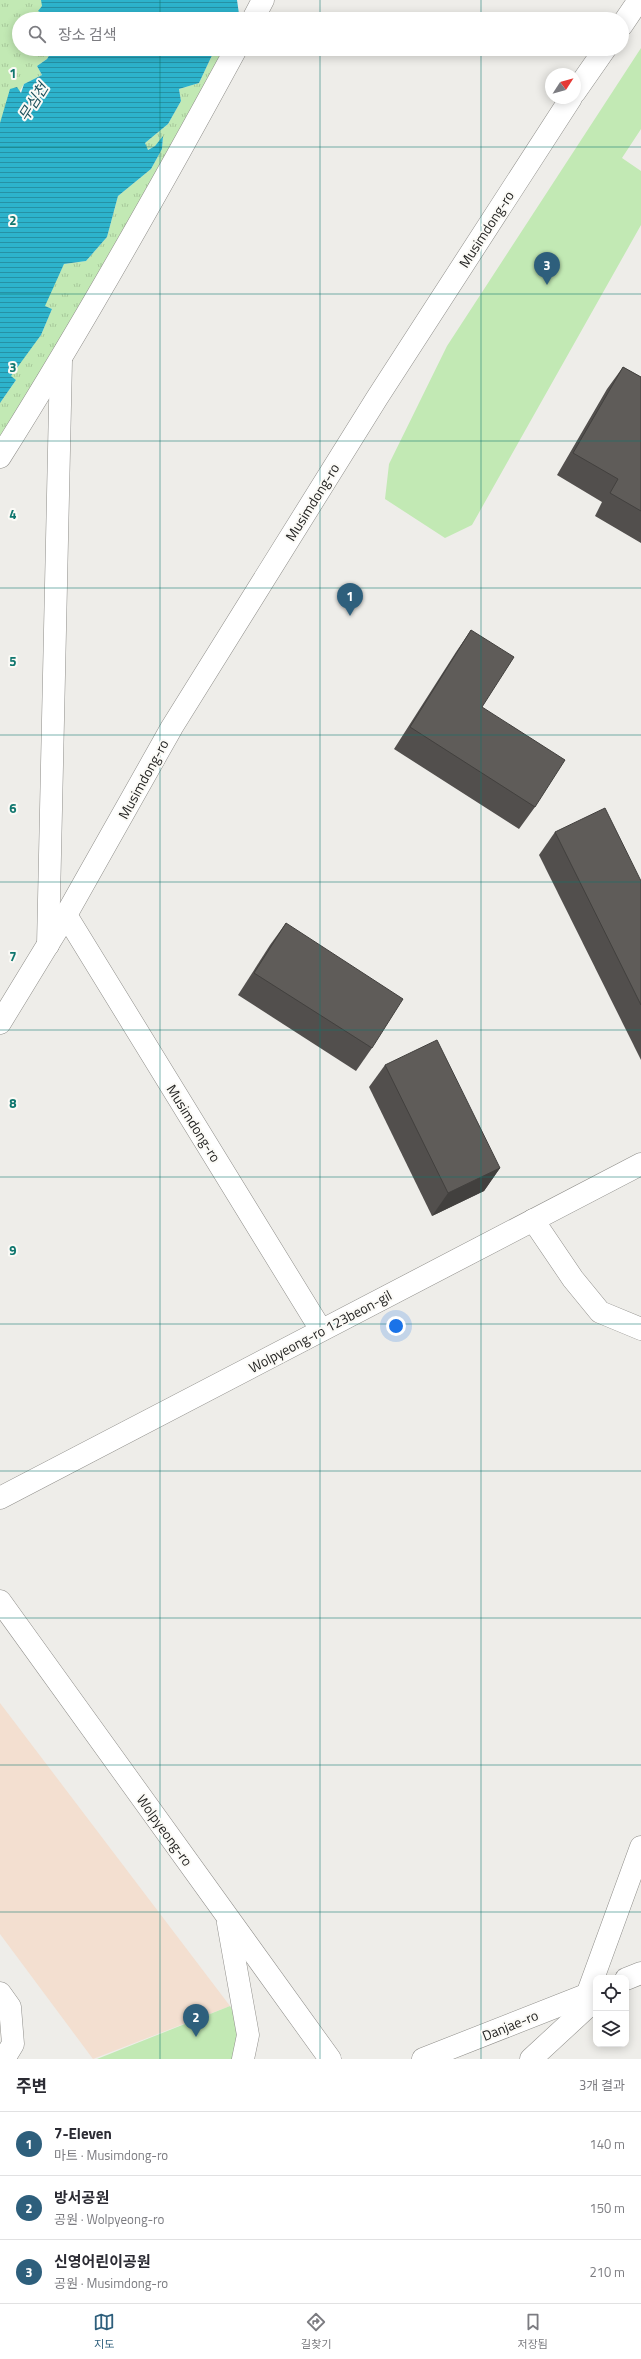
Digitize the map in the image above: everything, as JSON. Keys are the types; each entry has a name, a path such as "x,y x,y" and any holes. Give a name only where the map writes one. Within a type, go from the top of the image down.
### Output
{"street":[{"path":"257,12 264,0"},
{"path":"629,15 639,0"},
{"path":"0,457 61,360 161,187 232,56"},
{"path":"581,83 600,56"},
{"name":"Musimdong-ro","path":"0,1023 66,915 181,713 377,398 567,104"},
{"path":"48,945 61,360"},
{"name":"Musimdong-ro","path":"66,915 321,1330"},
{"name":"Wolpyeong-ro 123beon-gil","path":"0,1498 641,1164"},
{"path":"533,1220 573,1279 600,1312 641,1328"},
{"name":"Wolpyeong-ro","path":"0,1601 330,2059"},
{"path":"599,1975 641,1847"},
{"path":"227,1916 248,2035 243,2059"},
{"path":"0,1993 10,2007 13,2044 4,2059"},
{"path":"532,2059 593,1995"},
{"name":"Danjae-ro","path":"423,2059 593,1995"}],"shaded area":[{"path":"0,1703 230,2006 93,2059 0,1934"}],"green space":[{"path":"0,0 67,0 41,12 12,12 12,56 49,56 37,66 42,75 24,84 0,123"},
{"path":"641,48 641,129 622,158 641,171 641,225 472,525 445,538 385,499 389,464 447,346"},
{"path":"212,56 232,56 0,455 0,403 16,380 10,376 41,335 52,309 44,306 64,264 86,261 107,237 118,196 151,169 162,149 163,137 155,146 147,150 145,143 168,124 181,101 179,89 199,83"},
{"path":"230,2006 240,2024 238,2059 97,2059"}],"water":[{"path":"41,0 237,0 239,12 38,11 42,6"},
{"name":"무심천","path":"49,56 212,56 199,83 179,89 181,101 168,124 145,143 148,150 155,146 163,136 162,149 151,169 118,196 107,237 86,261 64,264 45,306 52,309 41,335 11,376 16,380 0,403 0,123 10,89 17,87 21,93 24,84 42,75 37,66"}],"building":[{"path":"623,367 641,377 641,511 610,493 618,479 573,453"},
{"path":"471,630 514,657 482,707 565,760 535,807 410,727"},
{"path":"605,808 641,881 641,1005 555,832"},
{"path":"286,923 403,999 372,1048 254,973"},
{"path":"437,1040 500,1168 448,1193 385,1065"}],"place":[{"name":"신영어린이공원","path":"547,285"},
{"name":"7-Eleven","path":"350,616"},
{"name":"방서공원","path":"196,2037"}]}
